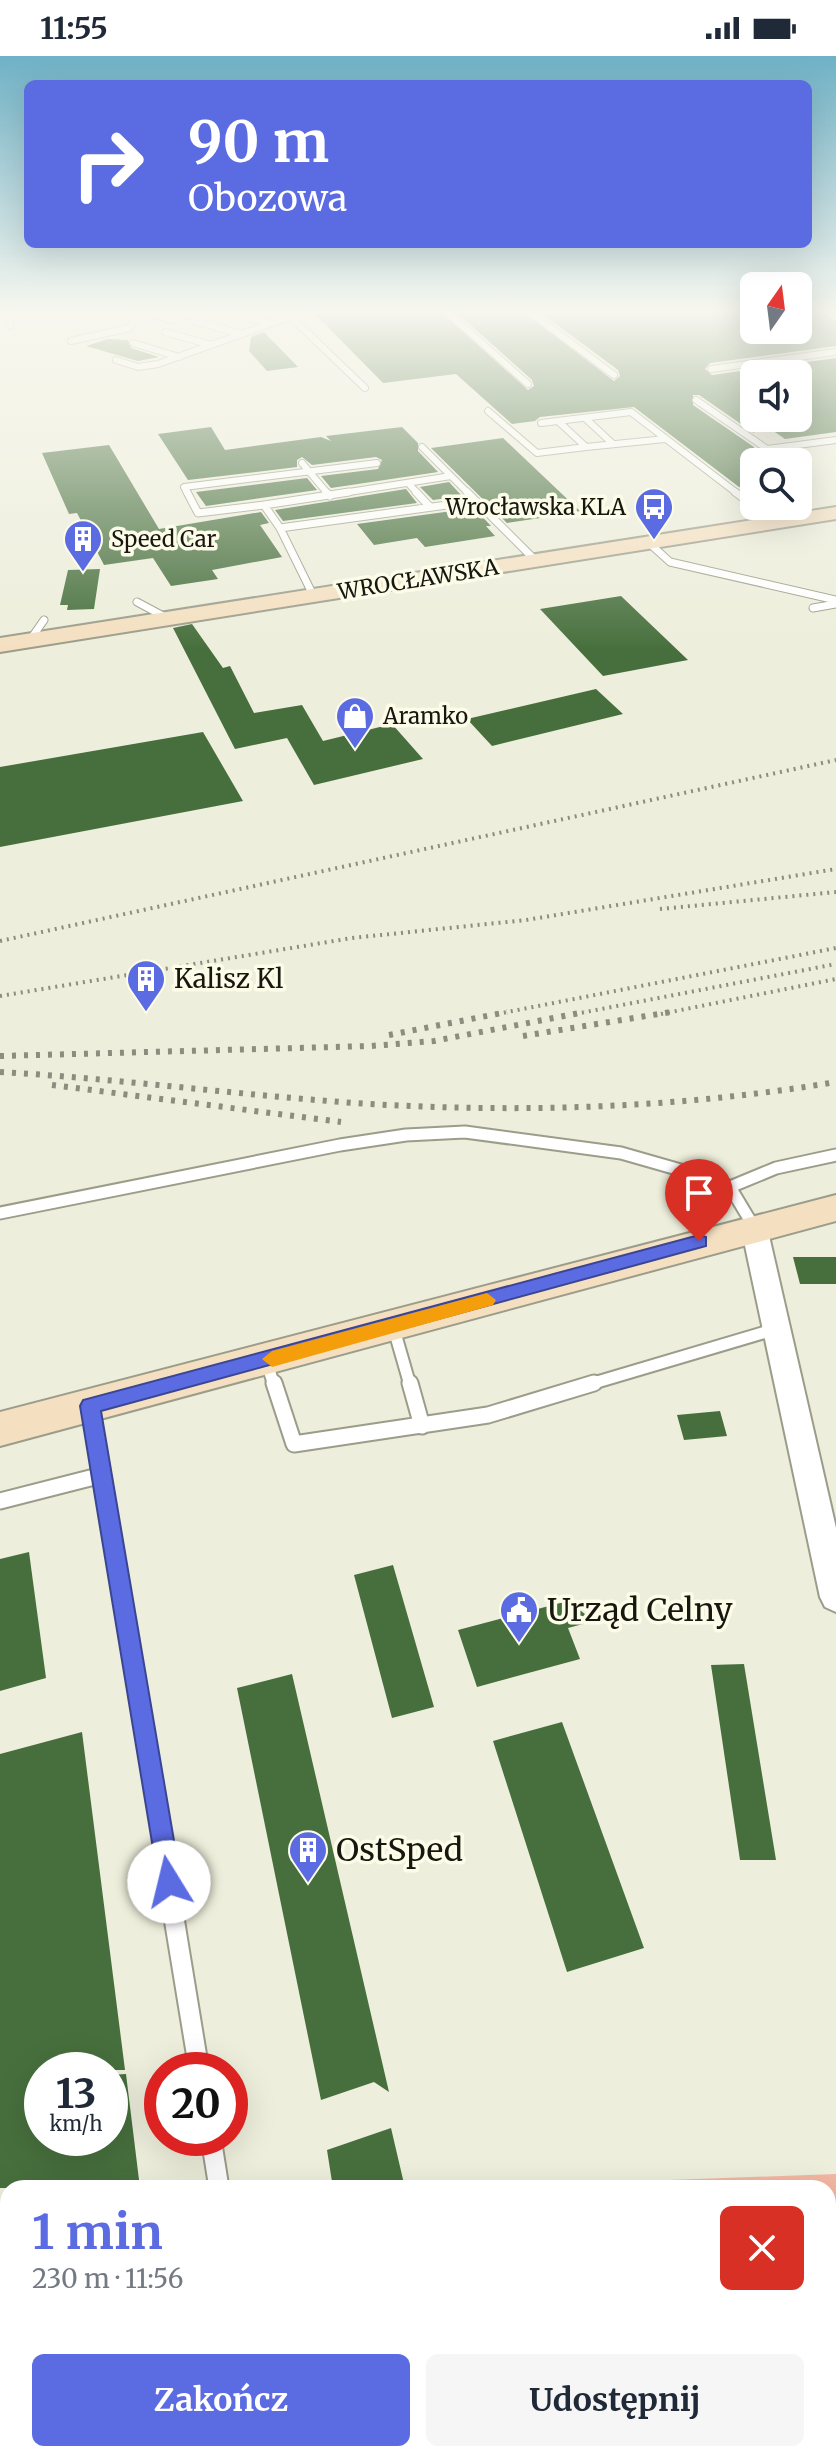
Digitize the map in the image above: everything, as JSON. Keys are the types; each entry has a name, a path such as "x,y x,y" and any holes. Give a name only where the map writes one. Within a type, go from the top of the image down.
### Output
{"street":[{"name":"WROCŁAWSKA","path":"0,645 836,513"},
{"path":"0,1429 266,1361 754,1227 836,1208"},
{"path":"754,1227 836,1597"}],"lane":[{"path":"505,425 537,453 665,439"},
{"path":"563,425 586,447"},
{"path":"593,425 613,444"},
{"path":"648,425 775,522"},
{"path":"733,425 767,449 836,440"},
{"path":"422,447 535,560"},
{"path":"302,463 330,496"},
{"path":"377,463 184,487 198,513 451,476"},
{"path":"409,484 430,507"},
{"path":"280,528 476,501"},
{"path":"264,505 280,528 313,595"},
{"path":"648,542 670,562 836,602"},
{"path":"137,602 167,618"},
{"path":"813,608 836,602"},
{"path":"30,640 44,620"},
{"path":"0,1213 281,1156 437,1132 514,1135 665,1164 730,1187 754,1227"},
{"path":"730,1187 776,1168 836,1155"},
{"path":"393,1326 422,1426"},
{"path":"266,1361 294,1444 488,1415 776,1329"},
{"path":"90,1406 196,2052"},
{"path":"0,1501 102,1475"},
{"path":"214,2156 218,2180"}],"shaded area":[{"path":"836,2174 836,2180 671,2180"}],"building":[{"path":"658,425 722,425 754,447 740,448 740,487"},
{"path":"812,425 836,425 836,432 785,439 775,432 812,432"},
{"path":"211,427 225,450 321,437 331,441 326,436 402,427 418,443 418,451 438,472 331,488 321,476 378,469 382,460 376,457 312,465 302,457 297,460 297,467 188,480 158,434"},
{"path":"503,438 581,512 507,523 431,448"},
{"path":"109,445 159,529 261,512 269,523 260,525 282,557 212,570 218,579 171,586 153,558 104,565 77,513 69,514 42,453"},
{"path":"307,478 317,490 206,506 196,492"},
{"path":"449,482 462,496 433,500 420,487"},
{"path":"406,489 417,503 283,521 275,510"},
{"path":"474,508 491,526 486,526 495,536 425,547 417,538 374,545 357,524"},
{"path":"100,569 94,609 67,610 68,605 60,605 68,570"},
{"path":"621,596 688,660 603,676 540,609"},
{"path":"192,624 223,668 230,666 254,713 302,705 323,741 392,724 423,759 314,785 287,738 235,749 173,628"},
{"path":"596,689 623,714 492,746 467,719"},
{"path":"203,732 243,801 0,847 0,767"},
{"path":"793,1257 836,1257 836,1284 800,1284"},
{"path":"720,1411 727,1436 684,1440 677,1415"},
{"path":"29,1552 46,1678 0,1691 0,1559"},
{"path":"393,1565 434,1707 392,1718 354,1575"},
{"name":"Urząd Celny","path":"568,1601 594,1621 568,1628 580,1659 477,1687 458,1630"},
{"path":"744,1664 776,1860 740,1860 711,1665"},
{"name":"OstSped","path":"292,1674 389,2092 374,2082 321,2100 237,1688"},
{"path":"562,1722 644,1948 567,1972 493,1741"},
{"path":"82,1732 123,2052 24,2052 24,2156 128,2156 128,2090 139,2180 0,2180 0,1754"},
{"path":"391,2128 403,2180 332,2180 327,2150"}],"railway":[{"path":"0,941 836,760"},
{"path":"0,996 352,938 526,920 836,869"},
{"path":"660,909 836,892"},
{"path":"497,1014 836,948"},
{"path":"575,1014 836,964"},
{"path":"671,1012 836,979"},
{"path":"389,1035 507,1012"},
{"path":"0,1056 371,1046 434,1041 585,1012"},
{"path":"523,1036 671,1012"},
{"path":"661,1014 671,1012"},
{"path":"0,1072 324,1101 487,1108 662,1103 836,1082"},
{"path":"52,1085 341,1122"}],"slow traffic":[{"path":"272,1359 487,1300"}],"place":[{"name":"Wrocławska KLA","path":"654,541"},
{"name":"Speed Car","path":"83,573"},
{"name":"Aramko","path":"355,750"},
{"name":"Kalisz Kl","path":"146,1013"},
{"name":"Urząd Celny","path":"519,1644"},
{"name":"OstSped","path":"308,1884"}],"route":[{"path":"169,1882 90,1406 266,1361 699,1241"}]}
